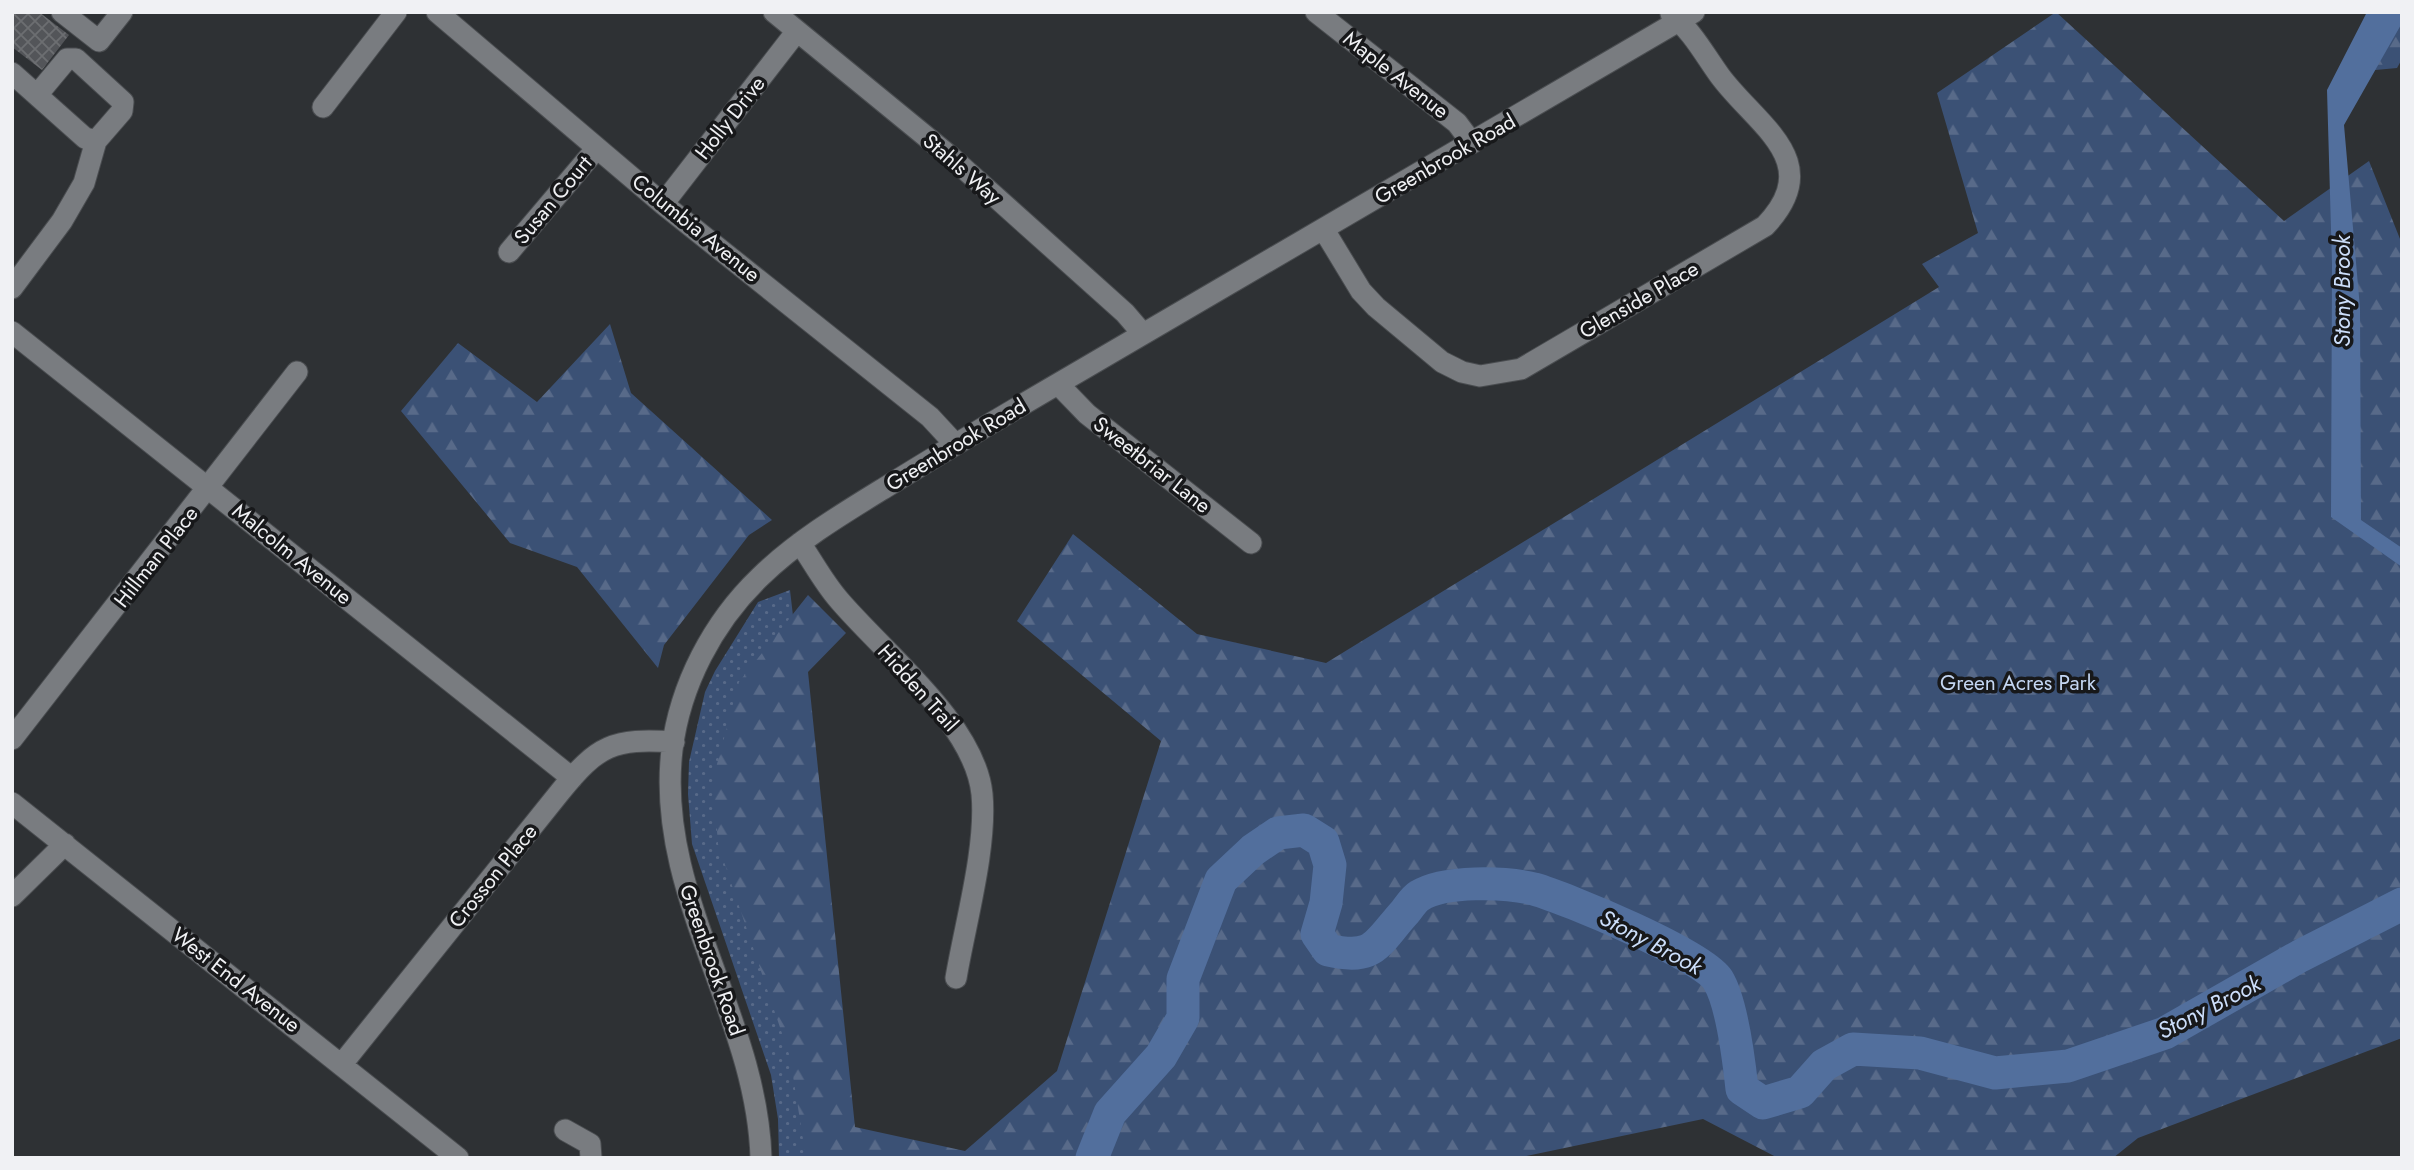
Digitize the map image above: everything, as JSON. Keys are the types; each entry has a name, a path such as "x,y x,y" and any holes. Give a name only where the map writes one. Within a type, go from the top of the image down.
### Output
{"street":[{"path":"62,12 99,41 122,12"},
{"path":"323,107 396,12"},
{"name":"Columbia Avenue","path":"437,12 663,204 930,417 955,444"},
{"name":"Stahls Way","path":"774,12 951,157 1125,313 1143,334"},
{"name":"Maple Avenue","path":"1316,12 1457,123 1472,143"},
{"name":"Greenbrook Road","path":"761,1158 758,1116 749,1069 683,880 674,842 670,790 674,742 690,681 720,625 757,579 800,543 955,444 1472,143 1681,15"},
{"name":"Glenside Place","path":"1324,230 1361,291 1376,307 1442,362 1462,372 1480,376 1521,369 1753,233 1780,210 1788,191 1790,169 1783,146 1721,78 1681,15"},
{"name":"Holly Drive","path":"663,204 797,31"},
{"path":"12,288 62,221 85,183 96,141 122,111 123,102 76,59 67,59 37,95"},
{"path":"12,73 85,138 96,141"},
{"name":"Susan Court","path":"509,252 597,148"},
{"name":"Malcolm Avenue","path":"12,332 210,487 572,778"},
{"name":"Hillman Place","path":"12,739 297,372"},
{"name":"Sweetbriar Lane","path":"1058,384 1087,414 1251,543"},
{"name":"Hidden Trail","path":"800,543 837,598 956,728 973,760 982,791 982,831 956,978"},
{"name":"Crosson Place","path":"342,1064 572,778 594,755 611,746 643,740 674,742"},
{"name":"West End Avenue","path":"12,803 458,1158"},
{"path":"12,896 65,844"},
{"path":"565,1130 590,1144 591,1158"}],"green space":[{"name":"Green Acres Park","path":"2056,12 2284,221 2369,161 2402,244 2402,1038 2138,1138 2113,1158 1778,1158 1703,1119 1517,1158 806,1158 790,1057 718,844 713,779 739,682 808,595 846,633 808,672 855,1127 965,1151 1057,1071 1161,741 1017,621 1073,534 1197,634 1326,663 1939,287 1922,264 1978,233 1937,93"},
{"path":"2402,12 2402,59 2397,68 2354,72"},
{"path":"610,324 631,393 772,520 749,535 664,645 658,668 577,567 510,543 401,411 458,343 537,402"},
{"path":"790,590 853,1134 959,1158 779,1158 778,1119 771,1075 692,844 688,794 689,762 705,692 715,671 758,602"}],"water":[{"path":"2367,12 2402,12 2402,23 2344,125 2360,308 2361,520 2402,548 2402,567 2331,517 2332,264 2327,90"}],"building":[{"path":"12,12 39,12 69,35 42,70 12,47"}],"waterway":[{"name":"Stony Brook","path":"1092,1158 1110,1113 1161,1056 1183,1018 1183,979 1221,880 1253,850 1278,833 1304,830 1323,842 1330,865 1326,903 1317,934 1328,950 1356,953 1373,947 1415,899 1430,891 1459,885 1492,884 1534,889 1550,894 1632,928 1687,956 1718,980 1731,1017 1742,1089 1763,1103 1800,1092 1824,1065 1853,1049 1920,1053 1995,1073 2068,1066 2165,1033 2300,956 2402,904"}]}
